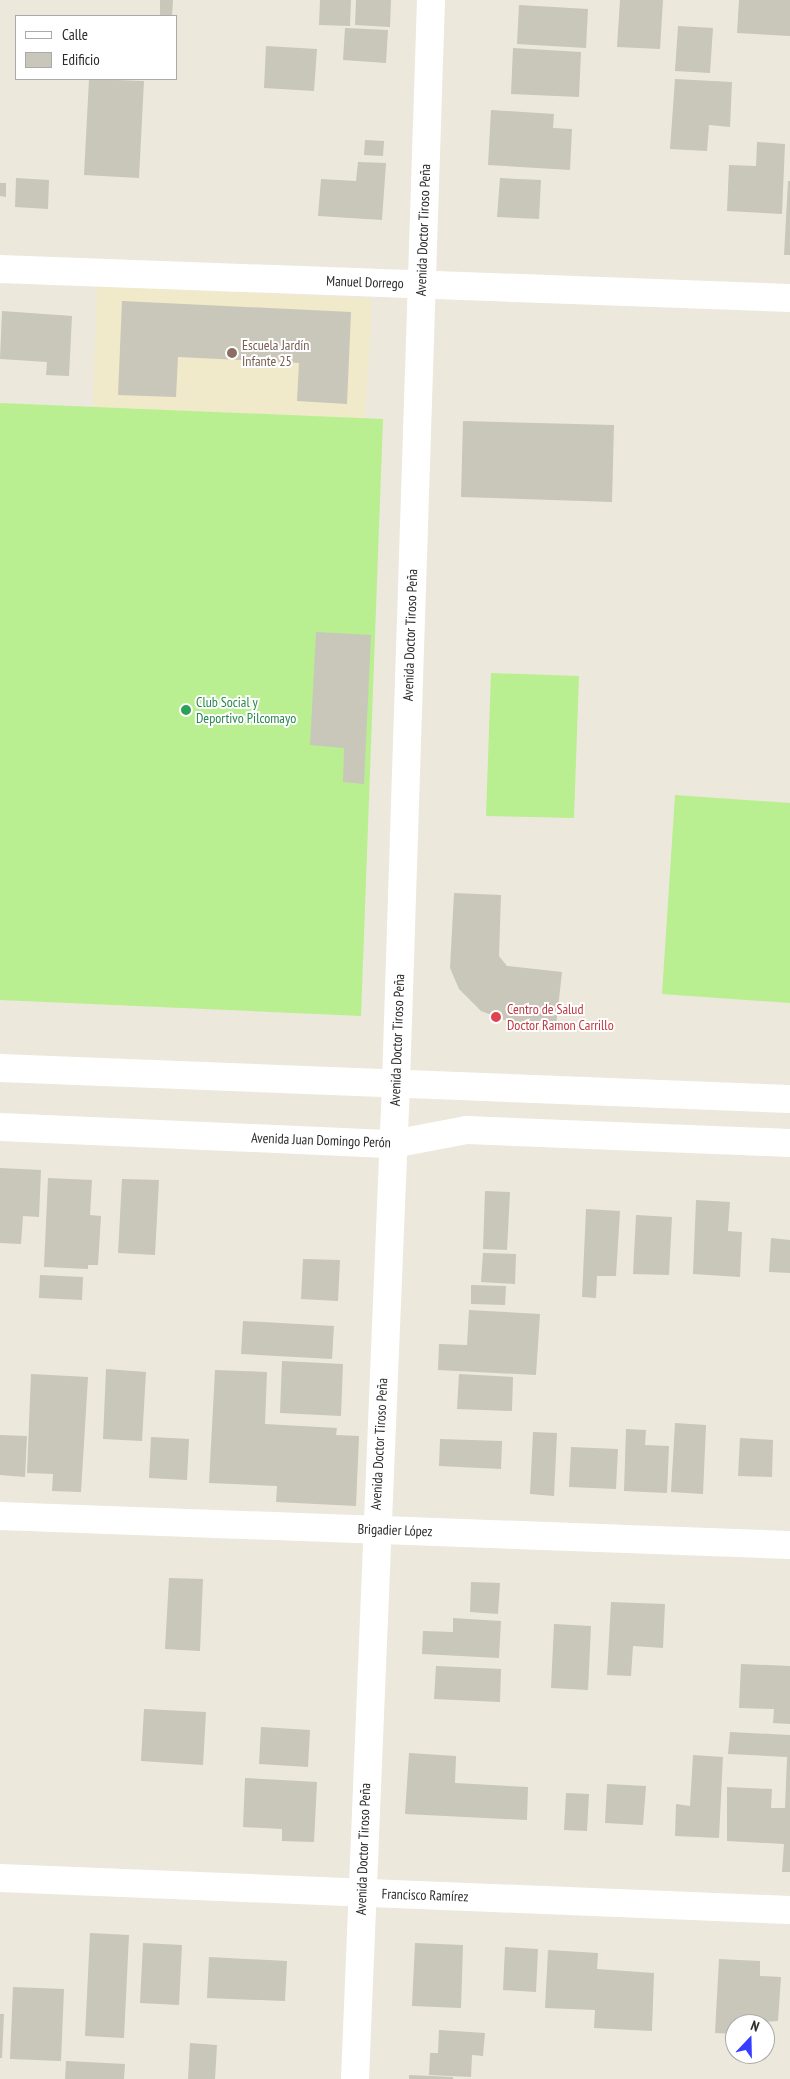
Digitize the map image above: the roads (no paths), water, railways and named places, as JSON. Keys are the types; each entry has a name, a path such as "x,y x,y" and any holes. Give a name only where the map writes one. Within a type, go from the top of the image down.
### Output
{"street":[{"name":"Avenida Doctor Tiroso Peña","path":"355,2079 375,1530 396,1083 420,284 431,0"},
{"name":"Manuel Dorrego","path":"0,269 790,298"},
{"path":"0,1068 790,1099"},
{"name":"Avenida Juan Domingo Perón","path":"0,1127 393,1144 467,1130 790,1143"},
{"name":"Brigadier López","path":"0,1516 790,1545"},
{"name":"Francisco Ramírez","path":"0,1878 790,1910"}],"place":[{"name":"Escuela Jardín Infante 25","path":"232,353"},
{"name":"Club Social y Deportivo Pilcomayo","path":"186,710"},
{"name":"Centro de Salud Doctor Ramon Carrillo","path":"496,1017"}]}
